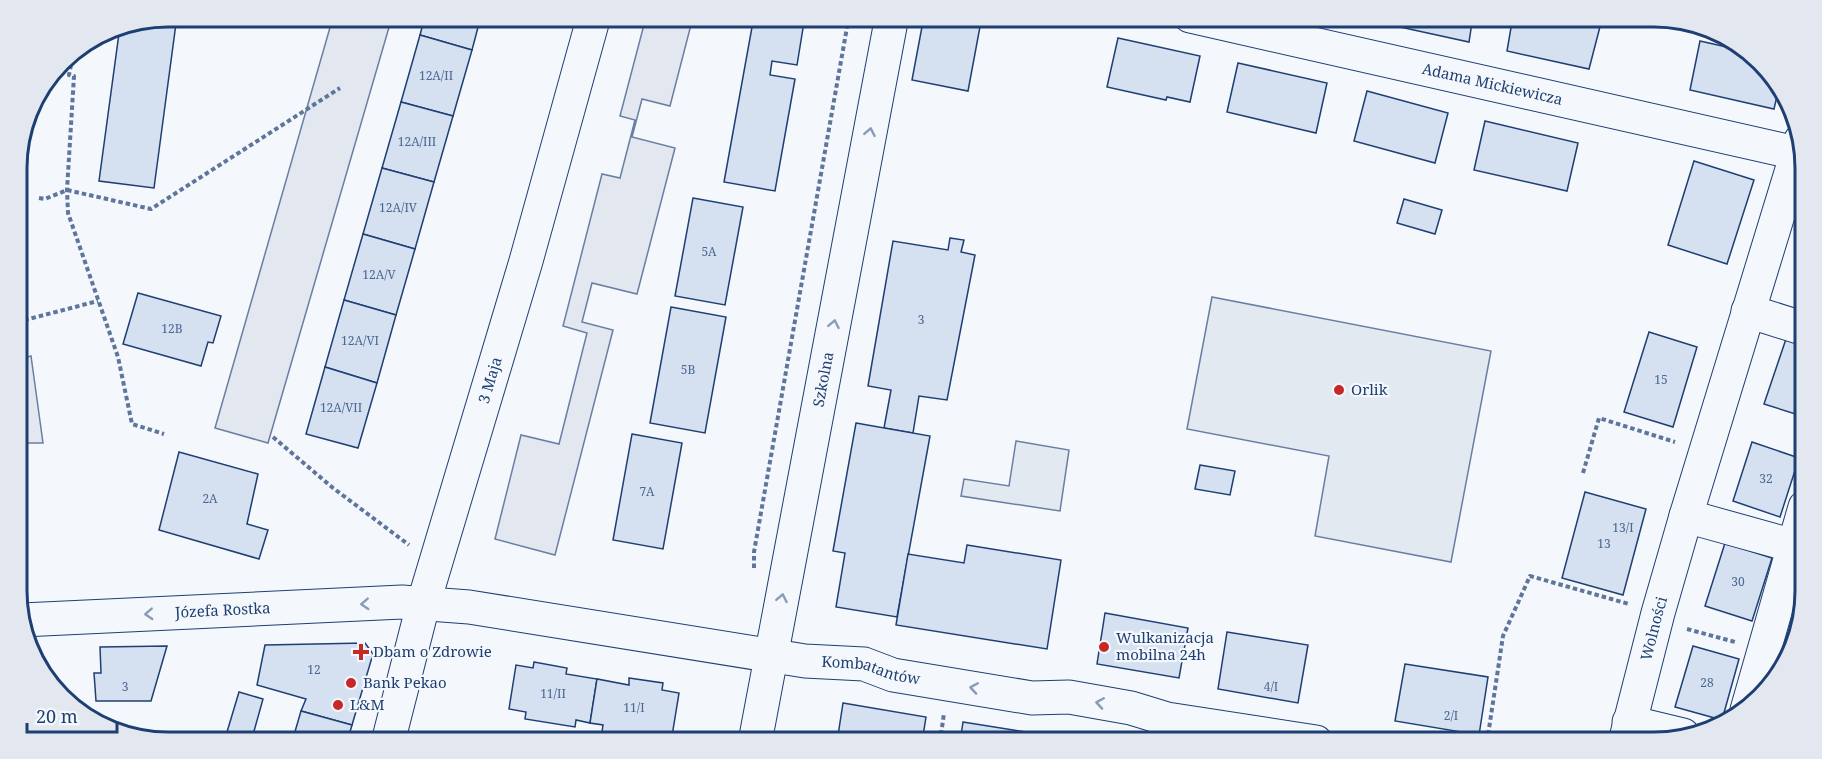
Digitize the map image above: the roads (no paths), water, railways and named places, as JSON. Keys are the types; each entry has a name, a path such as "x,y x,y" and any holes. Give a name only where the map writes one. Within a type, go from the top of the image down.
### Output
{"street":[{"name":"3 Maja","path":"390,732 423,605 526,261 591,27"},
{"name":"Szkolna","path":"757,732 890,27"},
{"name":"Adama Mickiewicza","path":"1242,27 1793,145"},
{"name":"Wolności","path":"1627,732 1686,516 1795,160"},
{"path":"1748,311 1795,326"},
{"path":"1686,516 1794,546"},
{"path":"1752,693 1795,542"},
{"name":"Józefa Rostka","path":"30,620 402,602 423,605"},
{"name":"Kombatantów","path":"423,605 469,607 828,664 864,664 893,675 1032,698 1069,697 1131,708 1167,719 1251,732"}],"place":[{"name":"Orlik","path":"1339,390"},
{"name":"Wulkanizacja mobilna 24h","path":"1104,647"},
{"name":"Dbam o Zdrowie","path":"361,652"},
{"name":"Bank Pekao","path":"351,683"},
{"name":"L&M","path":"338,705"}]}
